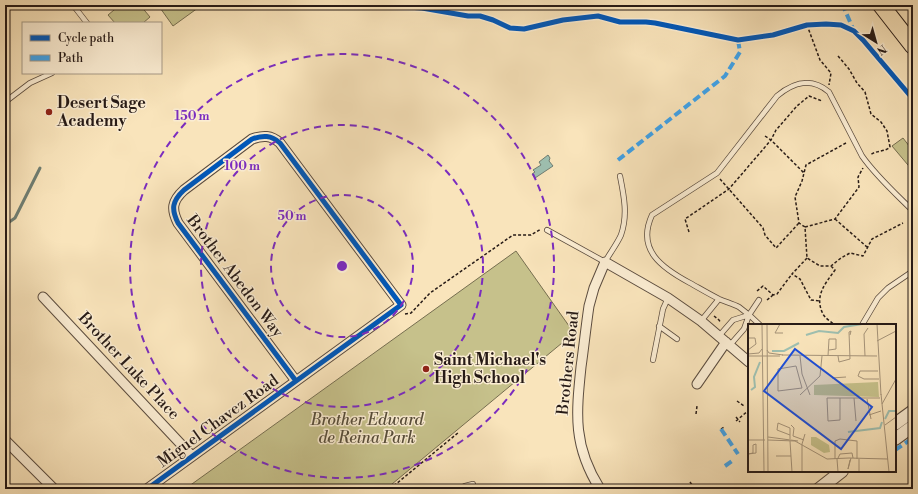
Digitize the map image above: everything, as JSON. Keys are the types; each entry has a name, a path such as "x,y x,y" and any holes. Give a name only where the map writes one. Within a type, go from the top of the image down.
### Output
{"highway":[{"path":"881,5 913,46"}],"street":[{"name":"Brother Abedon Way","path":"296,381 178,223 173,214 175,200 179,194 252,139 260,136 267,136 274,138 280,144 401,305"},
{"path":"606,262 668,298 701,322 748,361"},
{"name":"Brothers Road","path":"600,489 589,471 581,450 577,418 589,306 594,288 606,262"},
{"name":"Brother Luke Place","path":"43,297 192,456"},
{"name":"Miguel Chavez Road","path":"147,489 401,305"},
{"path":"697,384 725,341"},
{"path":"896,423 913,411"},
{"path":"896,438 913,426"},
{"path":"5,440 54,489"},
{"path":"819,489 841,472"}],"lane":[{"path":"73,5 86,22"},
{"path":"5,102 30,83 50,74"},
{"path":"759,324 739,307 720,299 666,269 655,259 649,247 646,235 648,223 652,215 716,174 777,96 784,90 798,84 812,83 821,86 829,92 867,162 881,179 913,210"},
{"path":"544,229 606,262 620,236 624,224 625,204 620,176"},
{"path":"863,324 878,298 888,288 913,271"},
{"path":"653,360 663,309 668,298"},
{"path":"701,322 720,299"},
{"path":"725,341 744,329 749,315 759,300"},
{"path":"725,341 733,320 749,315"},
{"path":"660,326 677,339"},
{"path":"459,489 473,484"}],"path":[{"path":"807,25 820,60 831,73 829,92"},
{"path":"801,27 814,25"},
{"path":"838,56 865,92 872,114 881,122 887,131 890,147 888,149 875,151 869,156"},
{"path":"689,232 685,219 729,189 771,140 776,130 797,106 809,96 822,101"},
{"path":"765,136 771,140 804,173"},
{"path":"768,300 773,295 777,294 792,274 807,258 805,227 800,223 795,197 802,181 806,165 846,143"},
{"path":"805,227 835,219 859,187 858,177 867,162"},
{"path":"716,174 763,228 765,235 776,248 800,223"},
{"path":"835,219 867,248"},
{"path":"807,258 820,266 831,266 850,253 863,256 872,239 903,223"},
{"path":"400,315 411,313 430,293 513,235 531,235 544,229"},
{"path":"831,266 835,270 820,292 820,301 823,315 834,324"},
{"path":"792,274 800,279 811,300 820,301"},
{"path":"757,291 763,286 773,295"},
{"path":"712,315 719,320 722,326"},
{"path":"737,401 744,406"},
{"path":"696,414 697,406"},
{"path":"742,410 744,414"},
{"path":"737,420 748,411"},
{"path":"736,417 740,422"},
{"path":"721,429 724,426"},
{"path":"390,489 459,432"},
{"path":"690,482 695,489"},
{"path":"394,485 397,488 395,489"}],"green space":[{"path":"120,5 140,5 150,17 144,22 114,22 108,15"},
{"path":"158,5 202,5 173,26"},
{"path":"903,138 913,151 913,171 892,146"},
{"name":"Brother Edward de Reina Park","path":"516,251 574,333 386,489 185,489"}],"shaded area":[{"path":"548,155 550,158 549,161 553,166 535,178 532,174 535,172 533,170 541,165 539,162"}],"waterway":[{"path":"5,225 15,218 40,168"}],"marked path":[{"path":"840,5 844,8 854,31"},
{"path":"618,160 725,76 740,52 738,40"},
{"path":"721,429 738,454"},
{"path":"896,449 913,438"},
{"path":"725,466 732,461"}],"cycle path":[{"path":"376,5 422,8 468,16 480,16 510,28 524,29 563,20 598,16 620,22 655,23 738,40 773,35 807,25 841,25 854,31 863,40 913,99"},
{"path":"147,489 401,305 280,143 277,140 267,136 252,139 184,190 175,202 174,213 178,223 296,381"}],"place":[{"name":"Desert Sage Academy","path":"49,112"},
{"name":"Saint Michael's High School","path":"426,369"}]}
